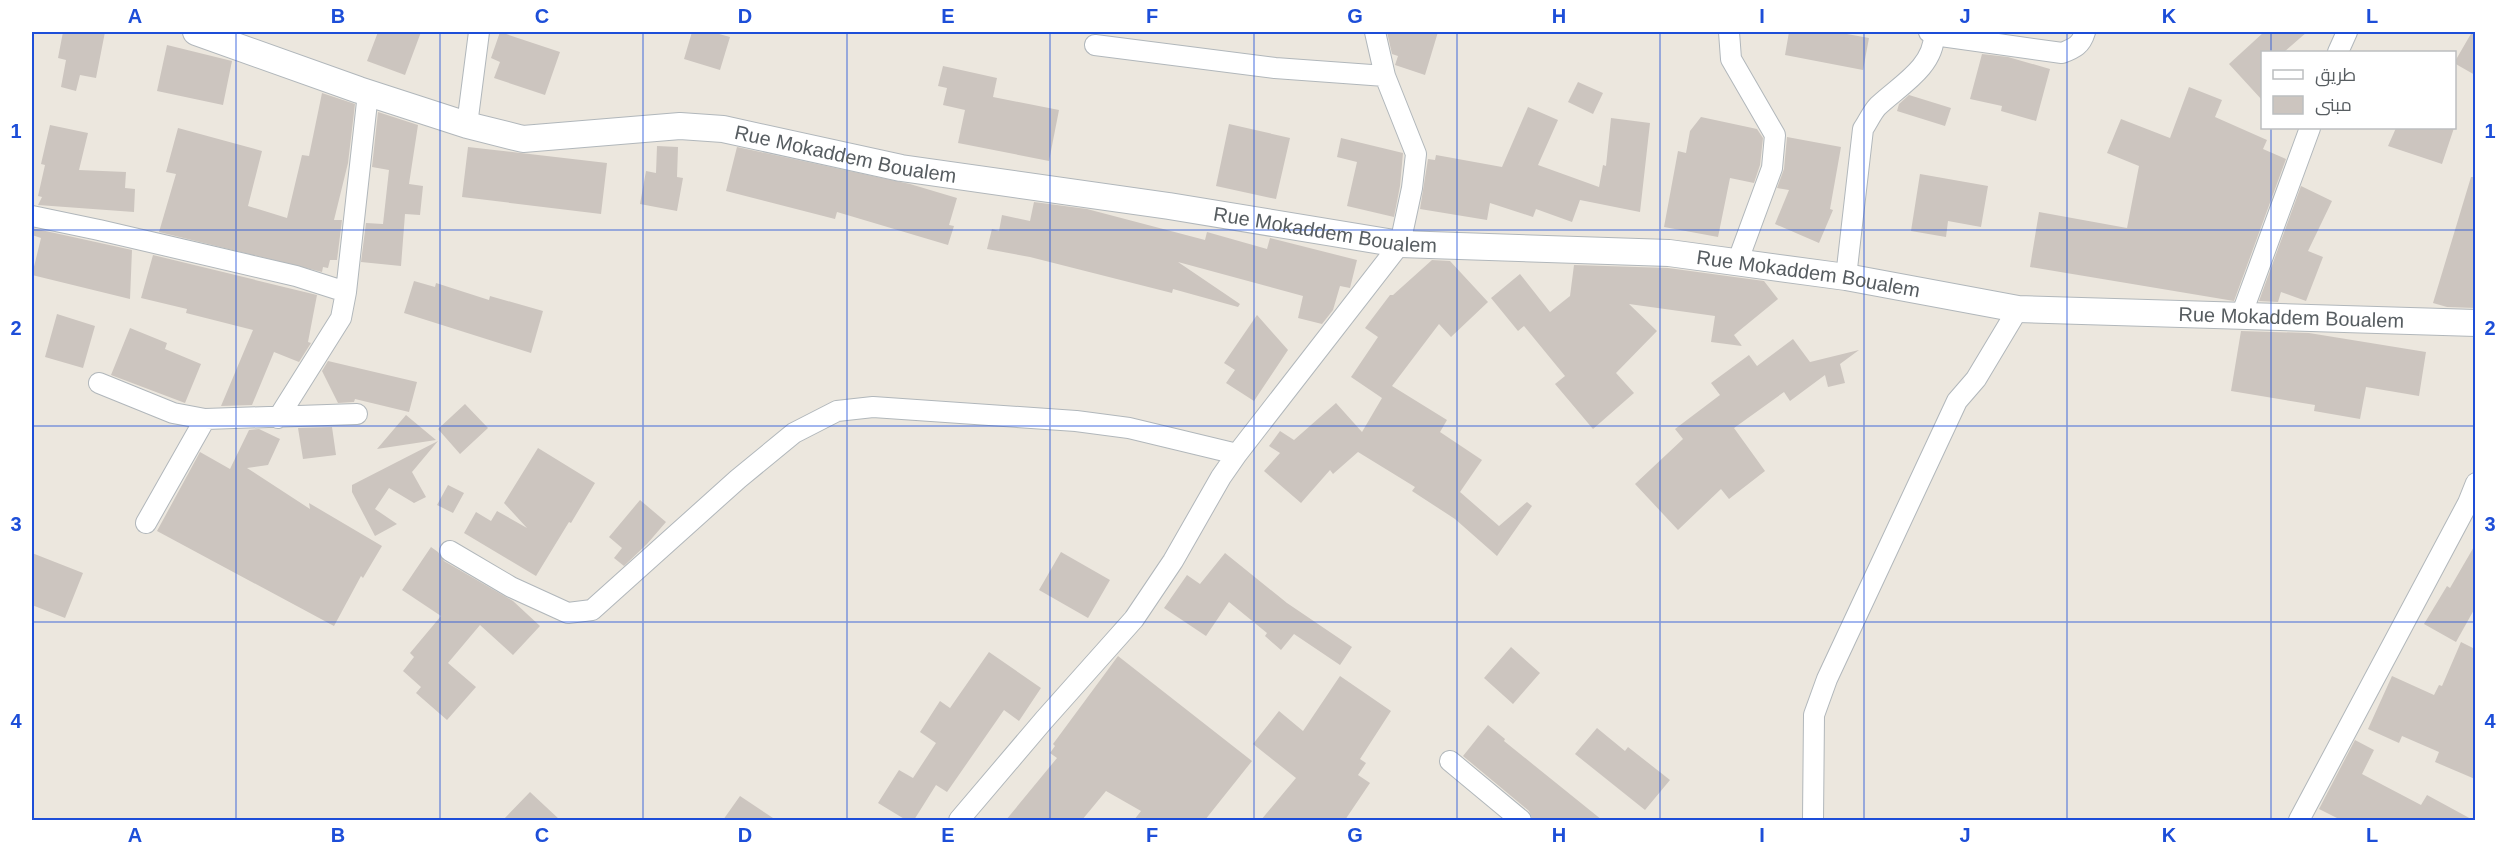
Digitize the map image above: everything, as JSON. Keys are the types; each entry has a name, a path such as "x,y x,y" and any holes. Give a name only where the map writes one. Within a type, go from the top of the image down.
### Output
{"street":[{"name":"Rue Mokaddem Boualem","path":"196,32 368,93 467,125 523,139 680,126 723,129 901,168 1169,206 1400,244 1669,253 1846,277 2018,309 2475,323"},
{"path":"467,125 479,32"},
{"path":"959,820 1134,619 1173,561 1221,477 1237,454 1400,244 1412,188 1416,154 1385,76 1375,32"},
{"path":"1729,32 1731,58 1775,135 1772,168 1737,263"},
{"path":"1846,277 1863,129 1876,108 1927,61 1934,45 1931,33 2062,53 2076,48 2085,32"},
{"path":"2338,51 2347,32"},
{"path":"1095,45 1275,68 1385,76"},
{"path":"278,418 341,318 346,292 368,93"},
{"path":"2241,316 2310,129"},
{"path":"32,216 273,270 346,292"},
{"path":"1813,820 1814,715 1827,679 1957,401 1976,379 2018,309"},
{"path":"99,383 173,413 205,419 357,414"},
{"path":"450,551 511,587 568,614 592,610 738,479 794,433 837,411 873,407 1076,422 1129,428 1237,454"},
{"path":"146,523 205,419"},
{"path":"2299,820 2462,514 2475,483"},
{"path":"1450,761 1521,820"}],"building":[{"path":"63,32 105,32 96,78 80,75 76,91 61,87 66,60 58,58"},
{"path":"378,32 421,32 405,75 367,61"},
{"path":"500,32 560,52 545,95 494,78 500,62 491,58"},
{"path":"692,32 712,32 730,37 720,70 684,59"},
{"path":"1387,32 1438,32 1425,75 1395,65 1398,56 1392,54"},
{"path":"1789,32 1836,32 1869,38 1863,70 1785,55"},
{"path":"2264,32 2307,32 2285,51 2261,51 2261,99 2229,64"},
{"path":"2472,32 2475,32 2475,75 2456,64 2456,60"},
{"path":"167,45 232,61 223,105 157,91"},
{"path":"1982,54 2008,57 2050,69 2036,121 2001,111 2002,106 1970,99"},
{"path":"943,66 997,78 993,97 1059,110 1049,161 958,143 965,110 943,105 947,88 938,86"},
{"path":"1578,82 1603,93 1593,114 1568,102"},
{"path":"2189,87 2222,100 2215,117 2267,140 2263,149 2286,159 2234,301 2030,267 2039,212 2127,228 2139,166 2107,153 2121,119 2170,138"},
{"path":"322,93 355,104 348,163 334,220 342,220 337,260 330,260 328,268 323,267 322,272 159,232 176,174 166,172 178,128 262,151 248,206 287,218 302,155 309,156"},
{"path":"1909,95 1951,108 1945,126 1897,111 1899,104"},
{"path":"1528,107 1558,120 1538,165 1599,187 1603,165 1606,166 1611,118 1650,123 1640,212 1580,200 1572,222 1536,209 1533,217 1490,203 1487,220 1420,209 1428,159 1435,160 1436,155 1502,167"},
{"path":"378,112 418,125 409,184 423,186 420,215 405,214 401,266 361,262 366,223 383,224 389,170 372,167"},
{"path":"1701,117 1757,129 1763,138 1760,165 1754,183 1730,178 1718,237 1664,227 1678,151 1686,153 1690,131"},
{"path":"1229,124 1290,138 1276,199 1216,186"},
{"path":"50,125 88,133 79,170 126,172 125,188 135,189 134,212 38,205 42,197 38,196 45,165 41,164"},
{"path":"2396,129 2454,129 2442,164 2388,146"},
{"path":"1787,137 1841,147 1830,209 1833,210 1819,243 1775,224 1789,190 1777,188 1784,169"},
{"path":"1341,138 1403,153 1394,217 1347,206 1357,162 1337,157"},
{"path":"657,146 678,147 677,177 683,178 677,211 640,204 646,171 656,173"},
{"path":"468,147 607,163 601,214 462,197"},
{"path":"737,147 910,184 957,198 949,225 954,226 948,245 837,212 835,219 726,191"},
{"path":"1920,174 1988,186 1981,227 1948,221 1946,237 1911,231"},
{"path":"2471,177 2475,177 2475,308 2447,307 2433,303"},
{"path":"2301,186 2332,201 2308,251 2323,257 2306,301 2281,292 2278,302 2259,301"},
{"path":"1034,202 1087,209 1205,240 1207,232 1267,249 1270,238 1357,260 1350,288 1340,286 1333,310 1322,324 1298,318 1303,296 1178,262 1240,304 1238,307 1173,289 1172,293 1030,257 987,249 992,229 999,231 1002,215 1030,221"},
{"path":"32,228 132,250 130,299 32,275 41,238 32,235"},
{"path":"153,255 317,295 308,342 311,343 299,362 274,352 252,405 221,406 253,330 186,313 187,309 141,298"},
{"path":"1432,260 1450,261 1488,302 1451,337 1439,324 1392,386 1447,420 1440,432 1482,460 1460,492 1499,526 1527,502 1532,506 1497,556 1455,519 1412,491 1415,487 1358,452 1333,474 1330,470 1301,503 1264,471 1280,453 1269,446 1280,431 1294,440 1336,403 1362,432 1382,398 1351,377 1378,337 1365,328 1390,295 1393,295"},
{"path":"1574,265 1668,268 1764,281 1778,299 1734,335 1742,346 1711,342 1715,316 1629,304 1657,331 1616,373 1634,393 1593,429 1555,384 1565,376 1524,326 1518,331 1491,298 1520,274 1550,312 1570,296"},
{"path":"414,281 435,287 436,283 489,300 490,296 543,311 531,353 404,313"},
{"path":"57,314 95,326 83,368 45,357"},
{"path":"1257,315 1288,350 1254,401 1226,383 1235,370 1224,363"},
{"path":"130,328 167,343 165,349 201,364 185,403 111,375"},
{"path":"2241,331 2309,333 2426,352 2419,396 2366,387 2360,419 2314,411 2315,405 2231,391"},
{"path":"1793,339 1810,362 1859,350 1840,364 1845,383 1828,387 1825,375 1790,401 1784,392 1734,428 1765,471 1729,499 1721,489 1678,530 1635,484 1683,439 1675,429 1720,395 1711,383 1749,355 1757,366"},
{"path":"328,361 417,382 409,412 355,399 354,402 338,403 322,371"},
{"path":"465,404 488,428 460,454 438,429"},
{"path":"406,415 436,440 377,449"},
{"path":"332,427 336,455 303,459 298,428"},
{"path":"259,429 280,439 268,465 247,468 310,509 309,503 382,546 363,578 361,576 334,626 157,531 200,452 230,469 249,430"},
{"path":"438,441 412,472 426,497 414,503 389,488 375,509 397,524 375,536 352,492 352,485"},
{"path":"538,448 595,483 536,576 464,533 476,512 491,521 497,511 527,528 504,503"},
{"path":"448,485 464,493 453,513 437,505"},
{"path":"640,500 666,522 624,566 614,558 622,548 609,537"},
{"path":"2475,545 2475,608 2456,642 2424,624 2447,586 2450,588"},
{"path":"431,547 444,561 513,601 540,626 513,655 480,625 448,663 476,687 447,720 416,693 421,687 403,671 414,657 410,653 441,616 402,590"},
{"path":"1061,552 1110,580 1088,618 1039,590"},
{"path":"32,553 83,573 65,618 32,605"},
{"path":"1225,553 1287,603 1352,647 1340,665 1294,634 1281,650 1265,636 1267,633 1229,602 1206,636 1164,608 1187,575 1200,584"},
{"path":"2461,642 2475,649 2475,779 2435,762 2439,752 2402,736 2399,743 2368,729 2392,676 2434,695 2439,685 2442,686"},
{"path":"1511,647 1540,673 1513,704 1484,678"},
{"path":"989,652 1041,688 1019,721 1004,710 947,792 936,785 914,820 906,820 878,803 899,770 913,778 936,743 920,732 940,701 950,708"},
{"path":"1118,656 1252,761 1205,820 1134,820 1141,811 1106,791 1082,820 1006,820 1057,758 1050,753 1055,746 1053,744"},
{"path":"1340,676 1391,711 1360,759 1366,763 1358,775 1370,783 1345,820 1261,820 1296,778 1253,744 1279,711 1303,731"},
{"path":"1488,725 1505,739 1504,741 1602,820 1533,820 1529,811 1463,756"},
{"path":"1597,728 1625,751 1628,747 1670,780 1645,810 1575,754"},
{"path":"2355,740 2374,750 2362,774 2421,805 2427,795 2473,820 2341,820 2319,809"},
{"path":"530,792 560,820 503,820"},
{"path":"740,796 776,820 723,820"}]}
